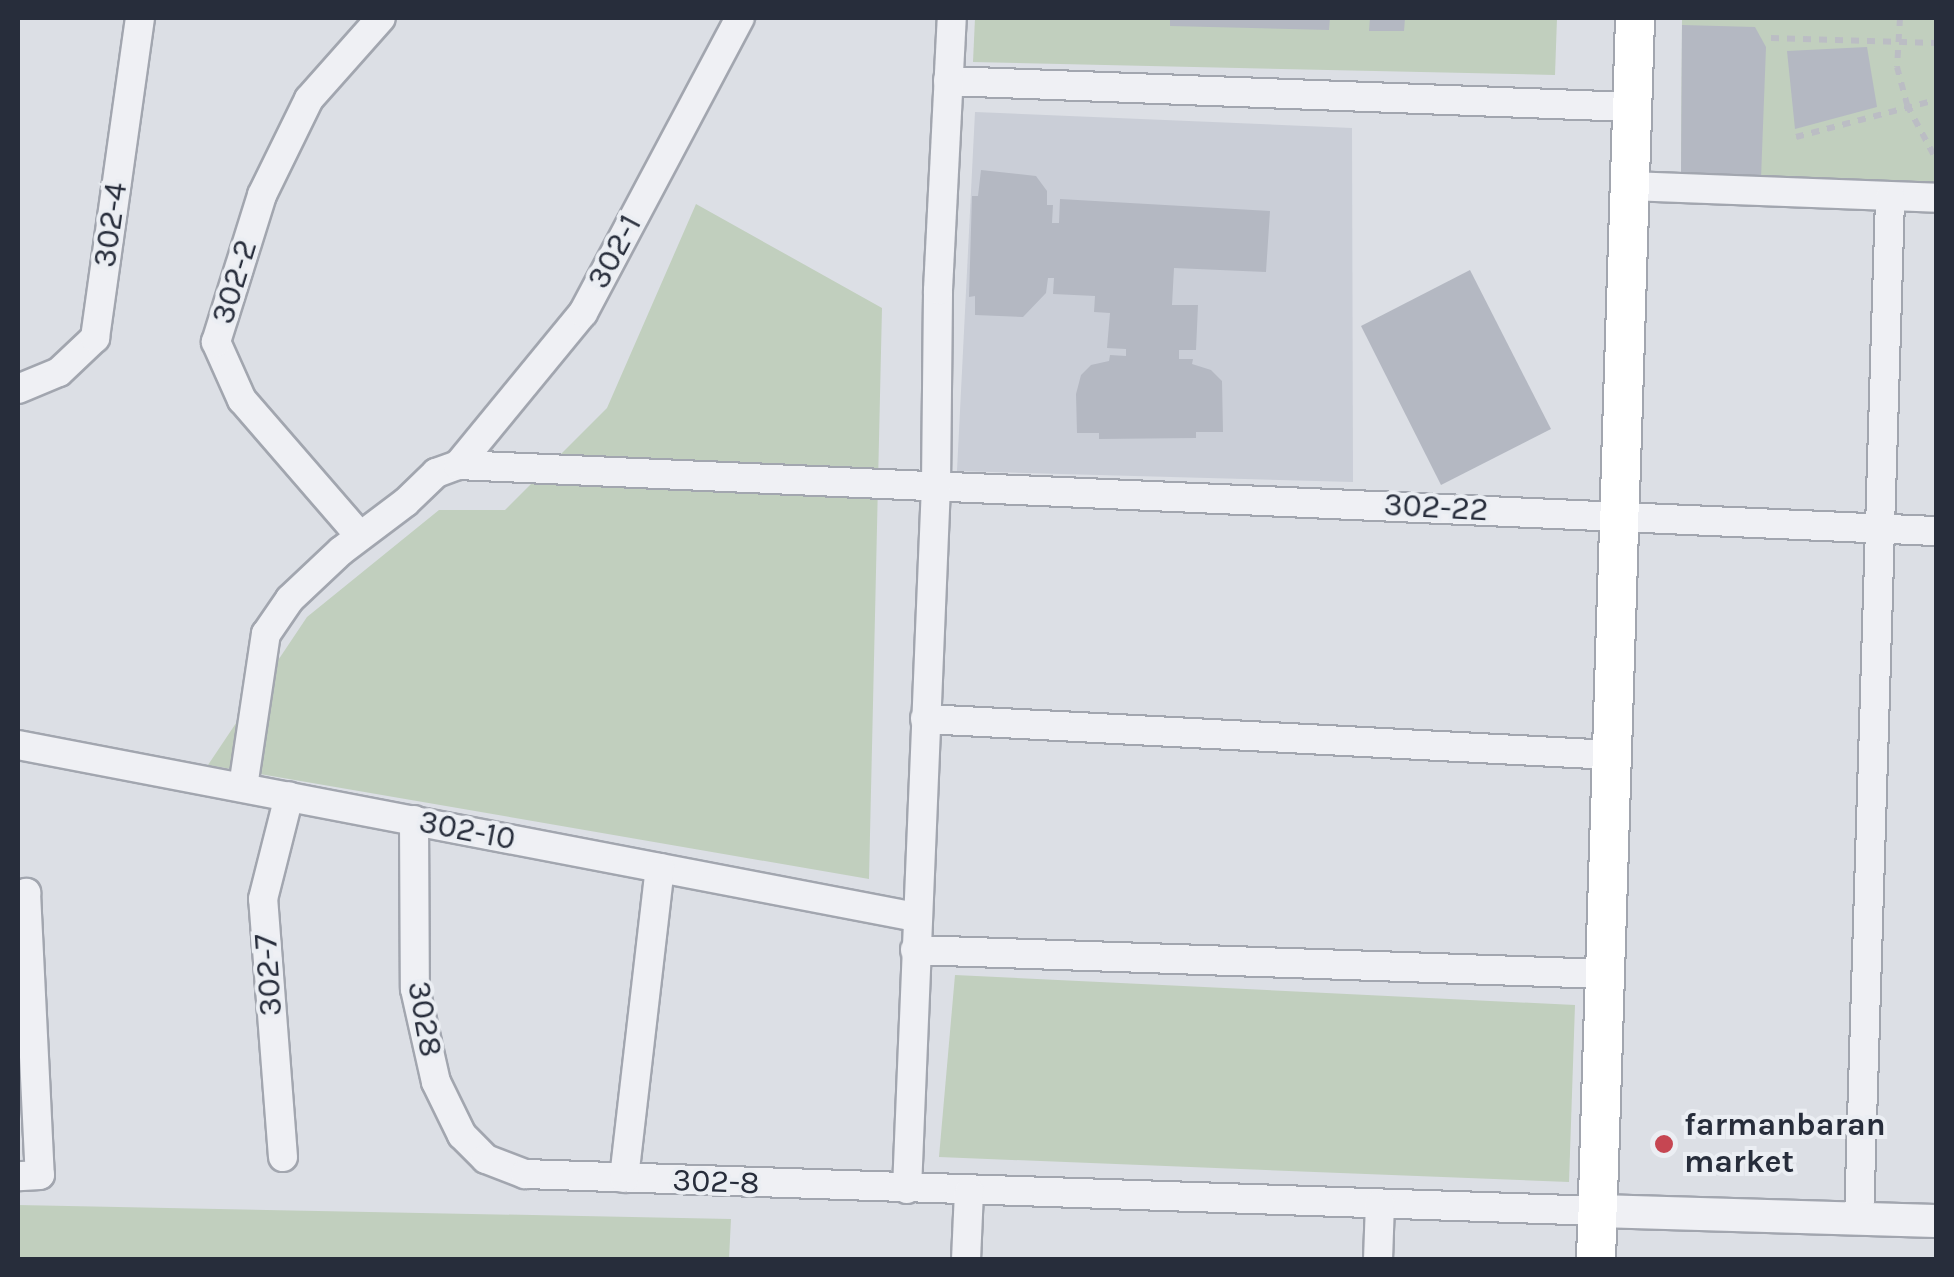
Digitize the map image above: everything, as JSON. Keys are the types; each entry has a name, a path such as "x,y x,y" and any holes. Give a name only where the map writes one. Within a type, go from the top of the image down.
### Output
{"main road":[{"path":"1596,1260 1635,18"}],"street":[{"name":"302-4","path":"18,389 59,372 96,338 140,18"},
{"path":"348,57 362,18"},
{"name":"302-2","path":"360,536 242,400 216,342 262,195 309,99 381,18"},
{"name":"302-1","path":"458,465 583,313 740,18"},
{"path":"908,1189 936,485 938,290 952,18"},
{"path":"948,81 1632,107"},
{"path":"1630,186 1936,198"},
{"path":"1859,1219 1890,196"},
{"path":"242,787 266,634 290,599 360,536 436,473 458,465"},
{"name":"302-22","path":"458,465 1936,531"},
{"path":"926,718 1612,756"},
{"name":"302-10","path":"18,745 916,917"},
{"name":"302-7","path":"283,1157 264,899 289,796"},
{"name":"3028","path":"414,820 415,990 436,1082 462,1135 486,1159 526,1174"},
{"path":"624,1178 660,868"},
{"path":"18,896 26,893 40,1175 18,1176"},
{"path":"915,950 1605,974"},
{"name":"302-8","path":"526,1174 1598,1211"},
{"path":"966,1260 969,1191"},
{"path":"1378,1260 1380,1204"},
{"path":"1598,1211 1936,1221"}],"path":[{"path":"1900,18 1897,66 1908,108 1936,159"},
{"path":"1771,38 1936,43"},
{"path":"1796,137 1936,100"}],"shaded area":[{"path":"975,112 1352,128 1353,482 957,471"}],"green space":[{"path":"975,18 1557,18 1555,75 973,62"},
{"path":"1682,18 1936,18 1936,183 1681,176"},
{"path":"696,204 882,308 869,879 208,765 307,617 439,510 505,510 607,408"},
{"path":"955,975 1575,1005 1569,1182 939,1157"},
{"path":"18,1205 731,1219 729,1259 18,1260"}],"building":[{"path":"1170,18 1330,18 1329,30 1170,26"},
{"path":"1370,18 1405,18 1404,31 1369,31"},
{"path":"1682,25 1755,27 1766,47 1761,178 1681,176"},
{"path":"1867,47 1877,107 1795,129 1787,51"},
{"path":"981,170 1036,176 1047,191 1047,205 1053,205 1052,223 1059,223 1060,199 1270,211 1266,272 1174,268 1172,305 1198,305 1196,350 1179,350 1179,359 1193,359 1192,364 1211,370 1222,381 1223,432 1196,432 1196,438 1099,439 1099,433 1077,433 1076,394 1081,375 1091,365 1109,361 1110,355 1126,356 1126,349 1107,348 1110,313 1094,312 1095,296 1053,294 1054,278 1048,278 1046,293 1023,317 975,315 975,296 969,297 972,196 978,196"},
{"path":"1470,270 1551,429 1441,485 1361,326"}],"place":[{"name":"farmanbaran market","path":"1664,1144"}]}
